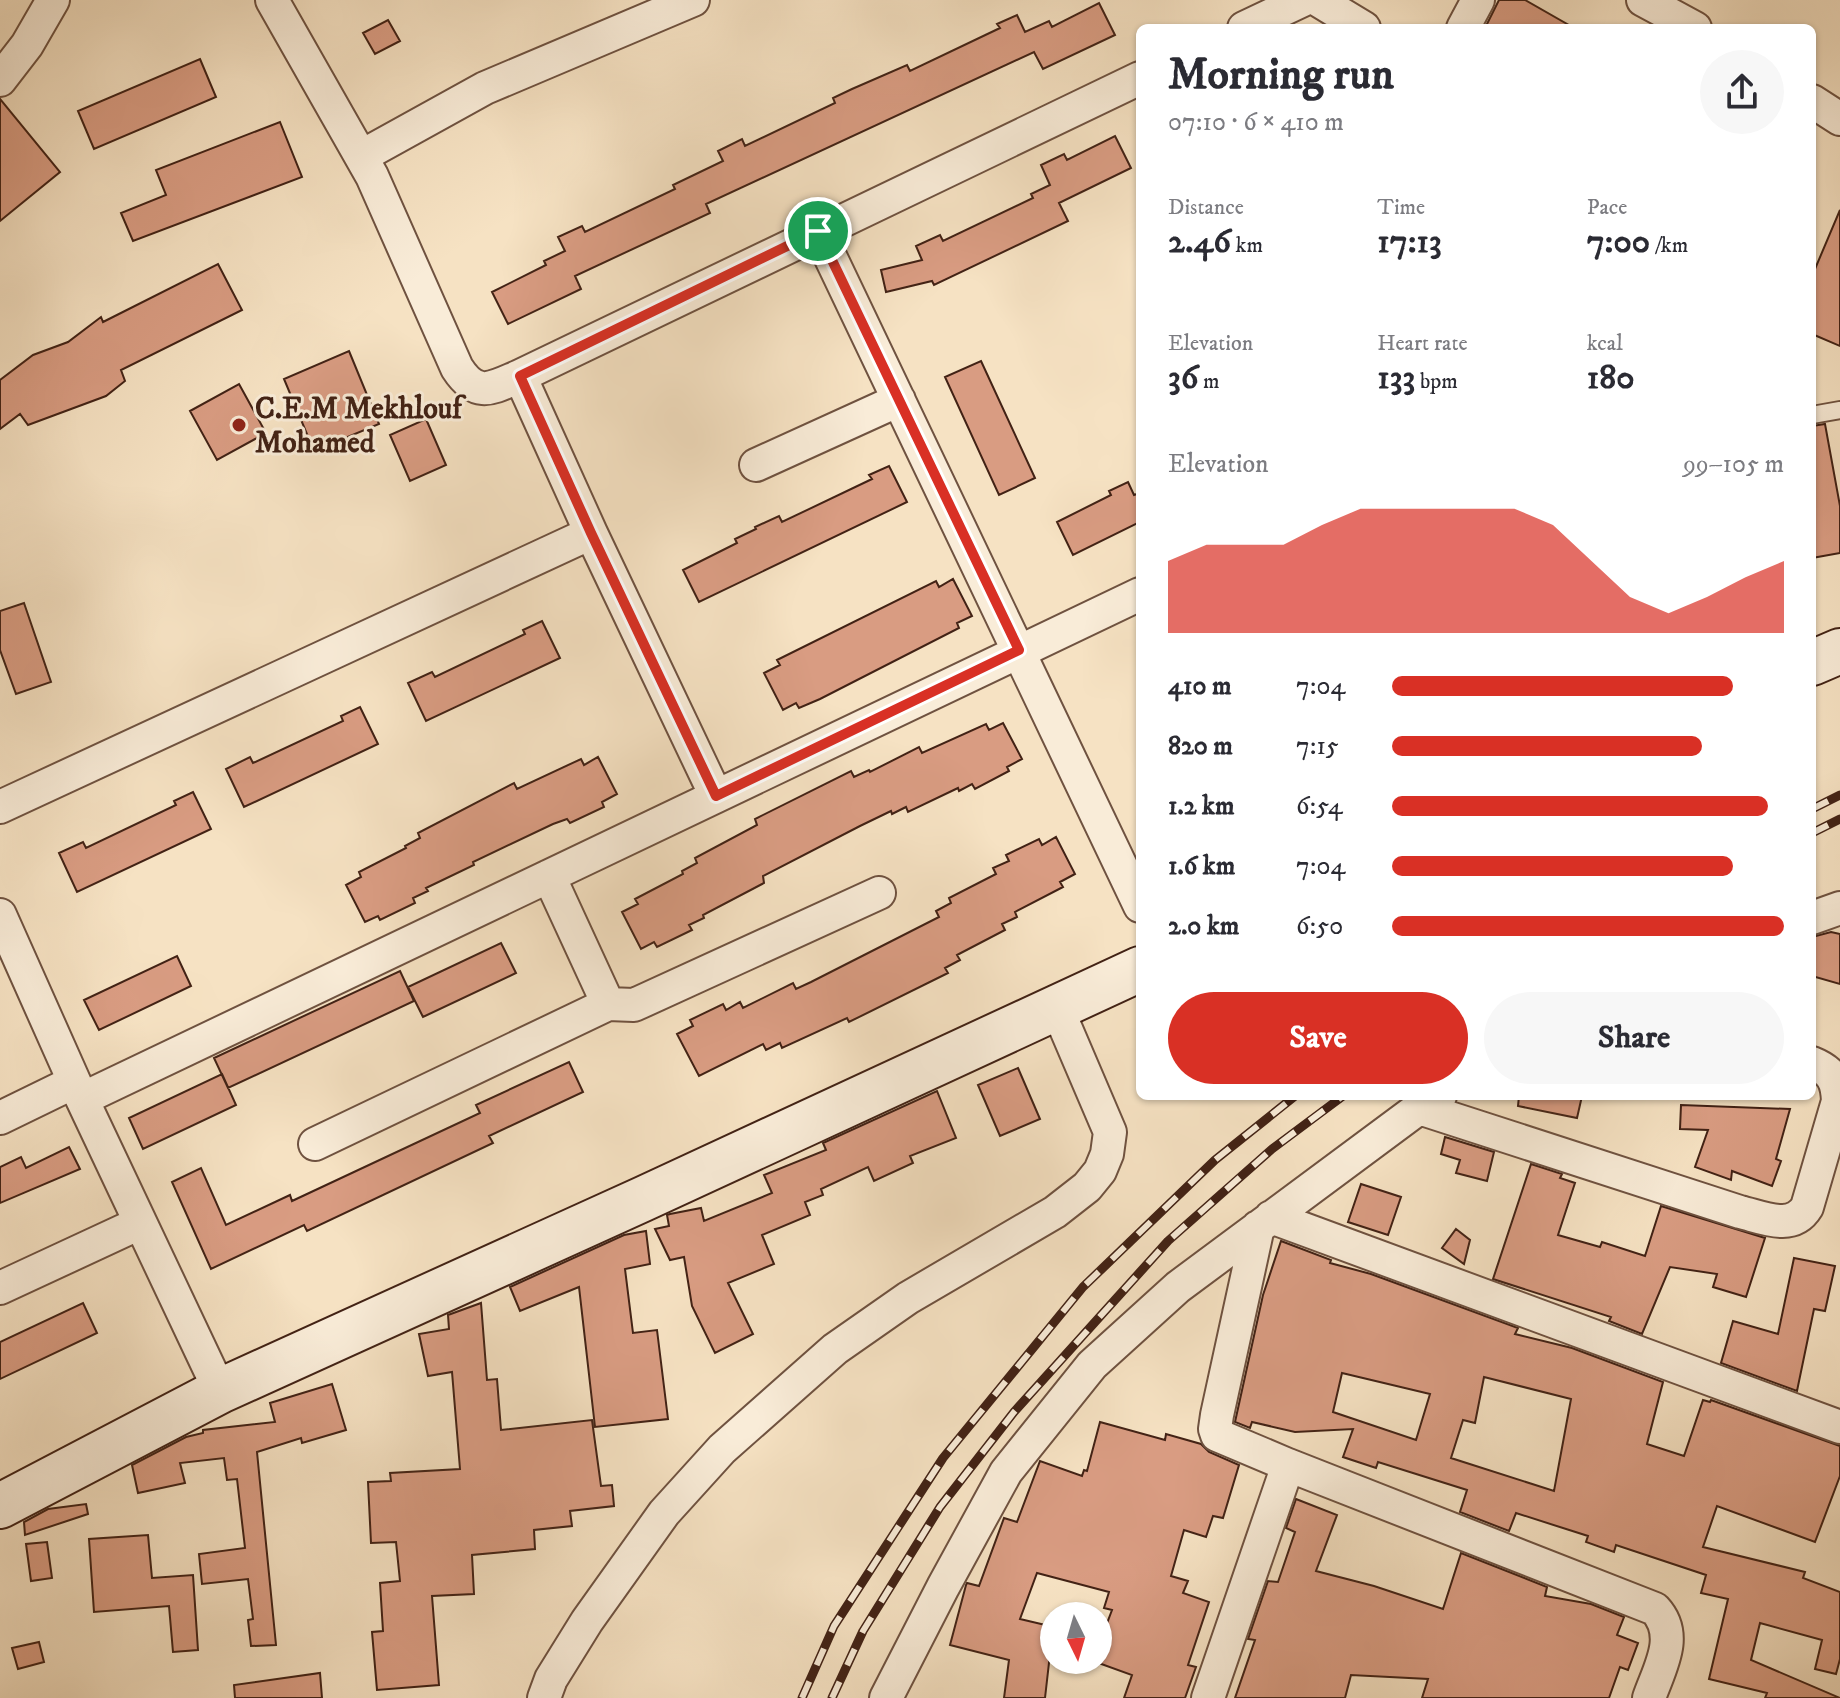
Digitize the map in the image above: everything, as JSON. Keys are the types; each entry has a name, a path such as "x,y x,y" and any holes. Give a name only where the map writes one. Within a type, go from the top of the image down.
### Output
{"main road":[{"path":"1816,661 1840,651"},
{"path":"0,1506 220,1391 1136,971"}],"street":[{"path":"0,80 27,45 53,0"},
{"path":"272,0 362,156 464,379 473,387 482,389 520,376 1136,80"},
{"path":"362,156 485,88 693,0"},
{"path":"1252,24 1303,0"},
{"path":"1318,0 1357,24"},
{"path":"1465,24 1478,0"},
{"path":"1643,0 1690,16"},
{"path":"1816,104 1840,119"},
{"path":"818,231 1136,898"},
{"path":"520,376 716,796"},
{"path":"756,465 899,400"},
{"path":"0,807 591,533"},
{"path":"0,1118 78,1090 549,876 1136,596"},
{"path":"549,876 608,1004"},
{"path":"315,1144 608,1004 634,1005 879,893"},
{"path":"1816,917 1840,908"},
{"path":"0,915 78,1090 220,1391"},
{"path":"544,1698 551,1679 587,1621 655,1525 722,1449 835,1349 908,1298 1055,1212 1087,1187 1100,1171 1107,1154 1110,1132 1057,1008"},
{"path":"886,1698 1006,1472 1092,1365 1178,1287 1430,1102 1740,1212 1791,1221 1800,1217 1807,1207 1838,1101 1838,1088 1833,1077 1826,1068 1816,1064"},
{"path":"1264,1222 1840,1427"},
{"path":"1264,1222 1215,1431 1219,1436 1655,1609 1663,1621 1668,1641 1649,1698"},
{"path":"0,1288 140,1223"},
{"path":"1208,1698 1288,1465"}],"lane":[{"path":"1816,414 1840,410"}],"building":[{"path":"1499,0 1525,0 1567,24 1487,24"},
{"path":"1099,3 1115,35 1043,69 1034,52 706,204 710,213 575,276 581,289 508,324 492,292 546,265 544,261 565,251 558,237 582,226 585,232 675,189 673,185 723,161 718,151 742,139 745,146 835,103 833,98 907,65 910,71 1000,28 997,24 1017,15 1025,32 1049,21 1052,27"},
{"path":"388,20 400,41 375,54 363,33"},
{"path":"200,59 216,97 94,149 78,111"},
{"path":"0,99 60,172 0,221"},
{"path":"280,122 302,177 133,241 121,213 166,195 156,170"},
{"path":"1115,136 1131,168 1059,203 1068,221 934,285 932,281 886,292 881,270 922,260 916,246 940,235 943,241 1033,198 1031,194 1050,185 1041,165 1064,154 1067,160"},
{"path":"1840,210 1840,346 1816,336 1816,267"},
{"path":"218,264 242,310 121,370 125,381 106,396 28,425 20,414 0,429 0,380 33,355 68,342 101,317 103,322"},
{"path":"349,351 379,424 314,451 284,379"},
{"path":"981,361 1035,478 999,495 945,377"},
{"path":"239,384 266,433 217,460 190,411"},
{"path":"426,419 446,465 410,481 390,435"},
{"path":"1825,424 1840,506 1840,553 1816,557 1816,425"},
{"path":"889,466 907,502 699,602 683,570 737,543 735,539 755,527 779,516 782,522 872,479 869,475"},
{"path":"1128,482 1136,494 1136,524 1073,555 1057,522 1111,495 1109,491"},
{"path":"953,579 972,616 957,623 959,628 820,699 799,708 796,703 783,710 764,673 780,665 777,660 936,581 939,587"},
{"path":"24,603 51,682 16,694 0,650 0,611"},
{"path":"542,621 560,658 426,721 408,683 432,672 435,677 525,634 523,630"},
{"path":"360,707 378,744 244,807 226,769 250,757 253,763 343,721 341,716"},
{"path":"1003,723 1022,759 1007,767 1009,771 975,789 972,784 959,791 958,788 908,812 906,807 892,814 891,811 763,876 764,883 703,915 704,918 689,925 692,930 657,947 654,942 641,949 622,912 638,904 635,899 683,874 682,871 697,863 695,858 757,825 755,819 851,771 854,777 870,772 919,747 922,753 986,724 989,730"},
{"path":"598,757 617,794 602,802 604,807 570,823 567,819 553,824 473,862 474,865 426,888 428,891 413,898 415,903 380,920 378,916 365,922 346,885 361,877 359,872 406,848 420,838 418,833 514,783 517,789 581,759 584,765"},
{"path":"193,792 211,829 77,892 59,853 83,842 86,848 176,805 174,801"},
{"path":"1056,837 1075,874 1060,882 1063,887 1015,912 1017,917 1002,924 1005,930 957,955 960,960 945,968 948,973 849,1022 847,1018 782,1048 780,1043 766,1050 763,1044 699,1076 677,1034 693,1026 690,1020 723,1004 726,1010 740,1002 743,1008 793,983 796,989 811,982 939,917 936,911 951,903 949,898 996,874 993,868 1009,861 1006,855 1039,839 1042,845"},
{"path":"1831,932 1840,934 1840,984 1816,977 1816,936"},
{"path":"501,943 516,973 423,1017 408,987"},
{"path":"177,956 191,986 99,1030 84,1000"},
{"path":"400,971 414,1001 228,1088 214,1058"},
{"path":"569,1062 583,1092 489,1136 493,1143 307,1231 304,1225 211,1269 172,1182 201,1168 226,1225 290,1195 292,1201 480,1113 476,1105"},
{"path":"1018,1068 1040,1119 1000,1136 978,1085"},
{"path":"222,1074 236,1105 143,1149 129,1118"},
{"path":"937,1091 956,1138 910,1156 913,1163 874,1181 868,1167 821,1189 823,1195 805,1202 810,1215 762,1235 774,1264 728,1283 753,1334 715,1353 692,1306 684,1257 670,1260 655,1229 669,1226 667,1215 670,1214 701,1208 704,1221 772,1193 764,1175 826,1150 823,1143"},
{"path":"1519,1100 1581,1100 1577,1118 1518,1106"},
{"path":"1681,1105 1790,1109 1776,1159 1781,1161 1772,1186 1732,1171 1731,1180 1695,1167 1708,1130 1680,1129"},
{"path":"1445,1137 1494,1152 1487,1181 1456,1173 1460,1160 1441,1154"},
{"path":"69,1147 80,1169 0,1203 0,1167 21,1157 26,1168"},
{"path":"1531,1164 1562,1174 1560,1178 1575,1183 1558,1235 1600,1247 1602,1242 1645,1256 1661,1206 1765,1238 1746,1297 1713,1287 1717,1274 1670,1267 1642,1334 1609,1321 1611,1317 1493,1279"},
{"path":"1361,1184 1401,1197 1388,1235 1348,1222"},
{"path":"1456,1229 1470,1240 1464,1264 1442,1248"},
{"path":"646,1231 650,1264 625,1269 633,1333 657,1330 668,1419 595,1427 579,1287 520,1311 510,1287 624,1235"},
{"path":"1281,1241 1331,1260 1330,1263 1371,1274 1518,1328 1515,1334 1572,1348 1663,1382 1647,1444 1684,1456 1703,1400 1711,1400 1840,1446 1840,1476 1815,1542 1717,1506 1703,1547 1805,1572 1803,1578 1840,1592 1840,1659 1836,1674 1815,1669 1822,1640 1760,1623 1751,1660 1840,1698 1765,1698 1767,1693 1709,1679 1728,1599 1701,1593 1706,1575 1616,1545 1614,1552 1586,1542 1588,1536 1516,1513 1509,1531 1460,1512 1467,1490 1378,1462 1376,1468 1343,1457 1353,1429 1295,1432 1252,1422 1250,1428 1235,1422 1263,1295","holes":["1342,1373 1430,1394 1416,1440 1333,1412","1484,1377 1571,1399 1554,1491 1451,1458 1463,1420 1475,1423"]},
{"path":"1794,1258 1835,1266 1825,1311 1814,1309 1797,1391 1721,1363 1733,1321 1778,1334"},
{"path":"83,1303 97,1333 0,1379 0,1342"},
{"path":"481,1303 487,1380 497,1379 501,1430 592,1420 601,1486 612,1485 614,1506 570,1511 572,1526 534,1530 535,1549 472,1555 474,1594 432,1596 439,1685 377,1690 372,1632 383,1631 380,1583 400,1581 396,1542 371,1543 368,1482 391,1481 390,1473 460,1469 452,1372 428,1376 419,1334 449,1329 448,1315"},
{"path":"332,1384 346,1430 302,1443 301,1438 257,1452 276,1645 251,1646 248,1620 253,1619 248,1579 202,1584 199,1554 245,1548 237,1479 227,1480 224,1458 180,1463 185,1483 138,1493 132,1465 186,1437 203,1433 203,1430 275,1422 270,1403"},
{"path":"1100,1422 1165,1440 1166,1434 1201,1444 1209,1452 1239,1465 1223,1518 1213,1516 1206,1537 1184,1530 1171,1576 1188,1581 1183,1593 1209,1602 1188,1665 1196,1667 1185,1698 1124,1698 1132,1675 1112,1668 1112,1602 1106,1602 1109,1592 1037,1573 1020,1619 1040,1624 1040,1674 1048,1674 1045,1698 1004,1698 1009,1660 950,1645 966,1585 979,1586 1004,1518 1017,1522 1040,1461 1082,1476 1084,1470 1087,1471"},
{"path":"1296,1499 1337,1515 1316,1571 1443,1609 1461,1553 1547,1587 1545,1596 1591,1604 1624,1617 1617,1635 1638,1643 1628,1670 1620,1667 1609,1698 1422,1698 1428,1679 1351,1675 1345,1698 1235,1698 1255,1640 1248,1639 1268,1581 1278,1582 1295,1532 1286,1528"},
{"path":"86,1504 88,1514 25,1535 24,1522 48,1509"},
{"path":"148,1535 152,1578 193,1575 198,1650 173,1652 169,1606 94,1612 89,1539"},
{"path":"47,1542 52,1578 31,1581 26,1544"},
{"path":"39,1642 44,1662 18,1669 12,1648"},
{"path":"320,1673 322,1698 235,1698 234,1685"}],"railway":[{"path":"1816,807 1840,795"},
{"path":"1816,831 1840,819"},
{"path":"802,1698 834,1626 943,1458 1083,1287 1215,1160 1290,1100"},
{"path":"832,1698 863,1631 940,1507 1014,1412 1168,1241 1272,1149 1338,1100"}],"place":[{"name":"C.E.M Mekhlouf Mohamed","path":"239,425"}],"route":[{"path":"818,231 1019,650 716,796 520,376 818,231"}]}
